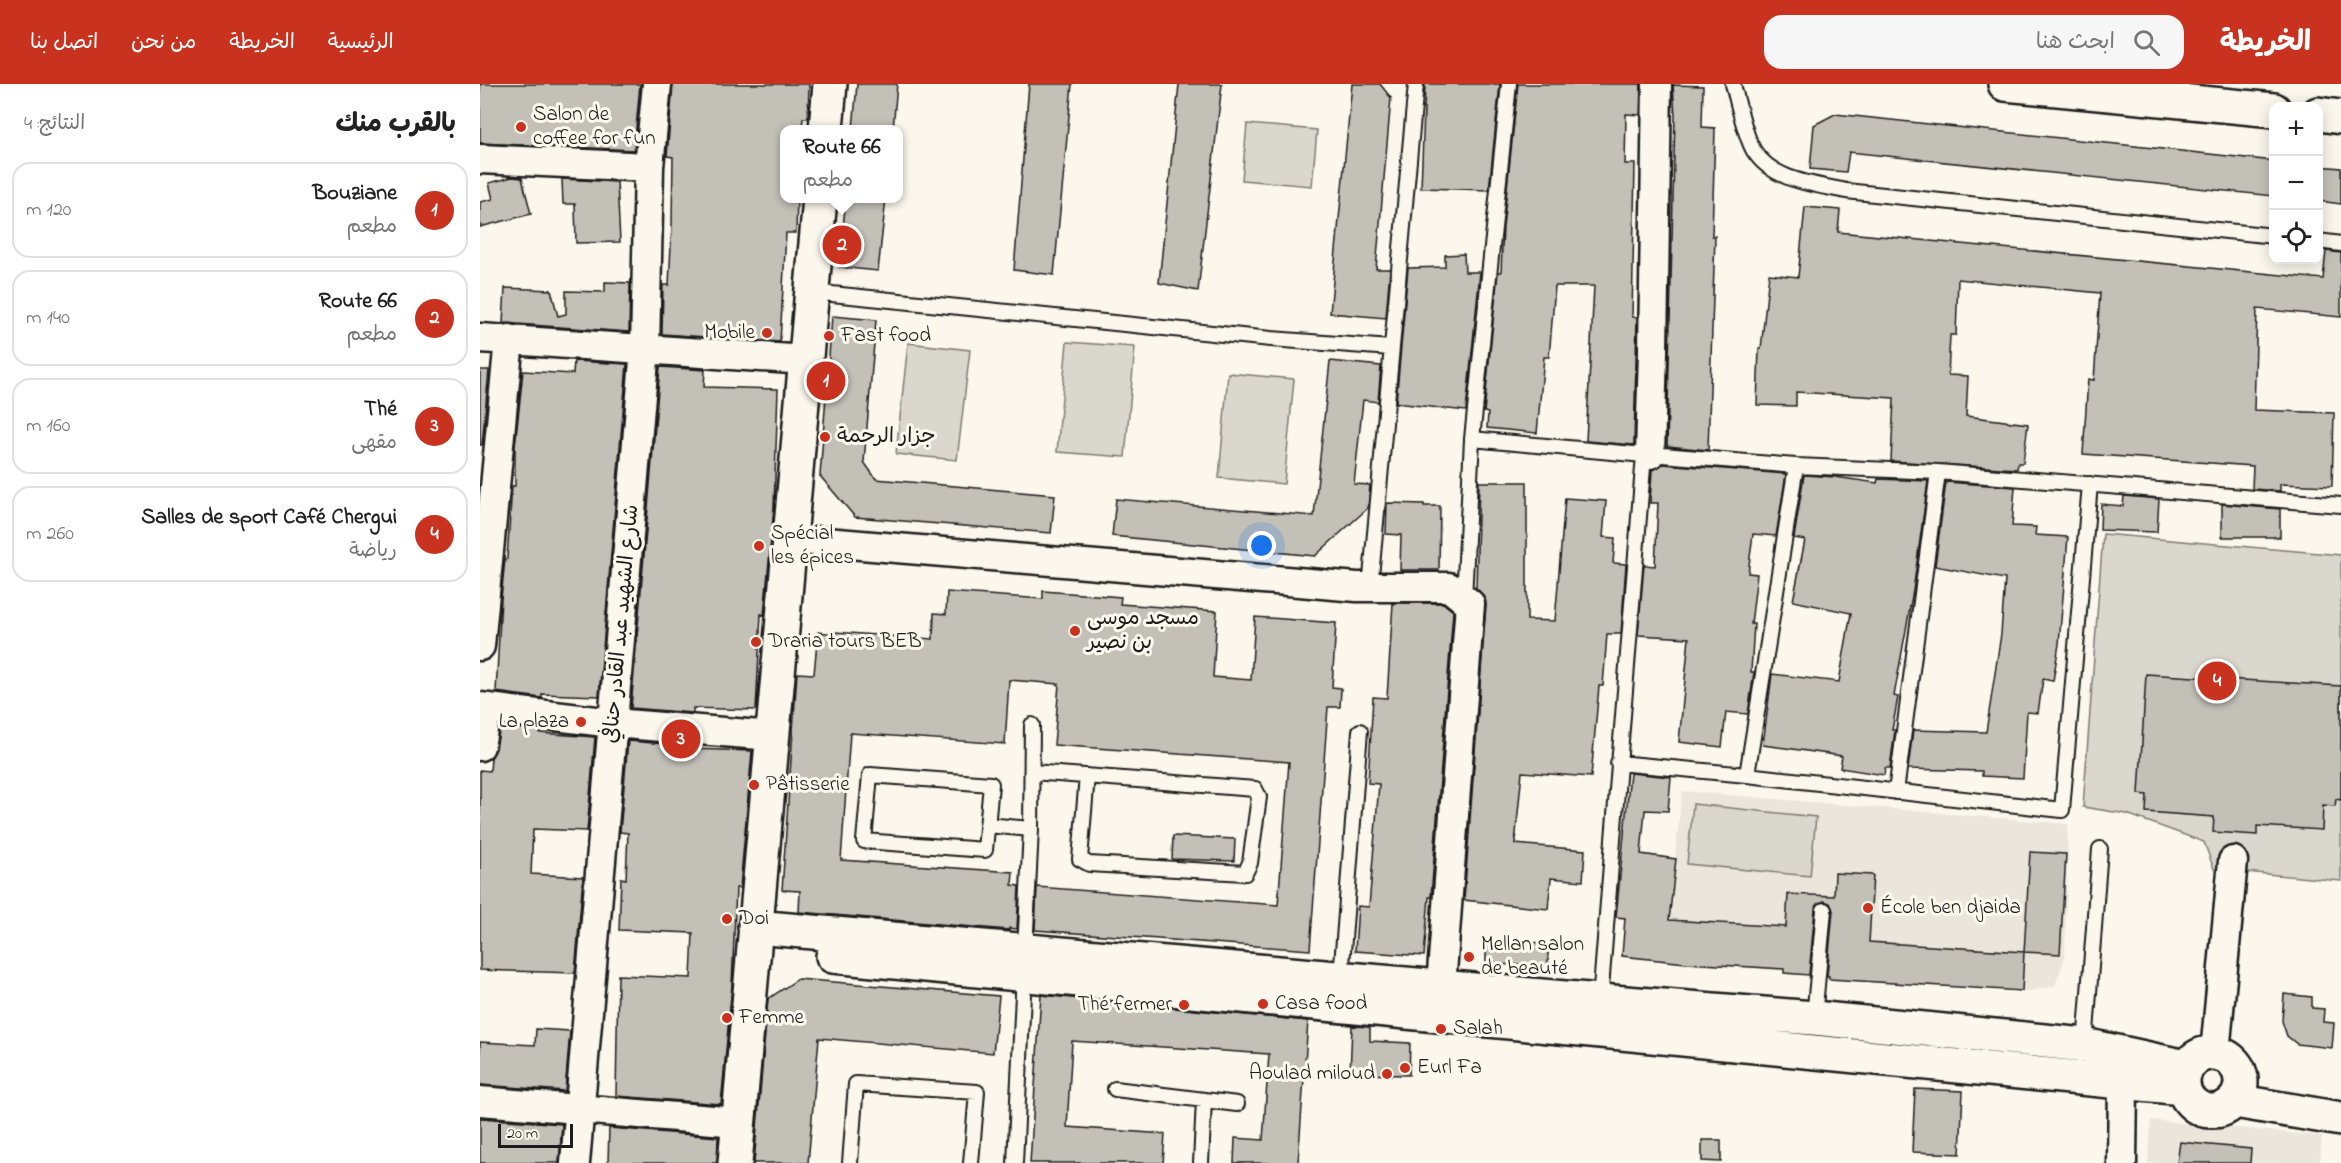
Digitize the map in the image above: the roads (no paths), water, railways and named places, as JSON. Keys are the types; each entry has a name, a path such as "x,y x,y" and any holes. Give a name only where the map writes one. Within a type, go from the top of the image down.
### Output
{"main road":[{"path":"826,125 830,84"},
{"path":"2005,84 2183,93 2269,109"},
{"path":"2323,115 2341,117"},
{"path":"735,1163 820,203"},
{"path":"754,938 1024,963 2123,1082 2184,1078"},
{"path":"1024,963 1341,978 1814,1018 2085,1045 2184,1078"},
{"path":"2215,1053 2231,1059 2241,1073 2239,1092 2219,1112 2210,1112 2192,1104 2184,1078 2197,1057 2215,1053"},
{"path":"2239,1092 2341,1099"},
{"path":"2239,1092 2341,1119"}],"street":[{"name":"شارع الشهيد عبد القادر حنافي","path":"575,1163 645,349 649,167 657,84"},
{"path":"1647,454 1653,351 1657,84"},
{"path":"480,159 649,167"},
{"path":"480,338 806,360"},
{"path":"480,646 508,339"},
{"path":"790,539 1370,588 1449,587 1470,604 1441,987"},
{"path":"480,746 483,707 614,723 772,736"},
{"path":"2215,1053 2233,861"},
{"path":"2122,1163 2123,1082"},
{"path":"480,1101 738,1122"}],"lane":[{"path":"1370,588 1416,84"},
{"path":"1464,599 1472,438 1509,84"},
{"path":"1733,84 1753,151 1769,167 1793,180 1846,190 2269,236"},
{"path":"2323,242 2341,244"},
{"path":"812,292 1270,339 1391,348"},
{"path":"1472,438 1796,466 1938,472 2341,505"},
{"path":"1600,1001 1617,763 1647,454"},
{"path":"1747,776 1796,466"},
{"path":"1896,792 1938,472"},
{"path":"1617,763 2062,810 2090,484"},
{"path":"1015,1163 1031,829 1032,725"},
{"path":"1341,978 1360,731"},
{"path":"1032,772 1087,776 1255,789 1259,797 1250,863 1245,873 1089,864 1080,858 1087,776"},
{"path":"870,776 991,784 987,825 985,850 864,841 870,776"},
{"path":"987,825 1031,829"},
{"path":"2085,1045 2100,849"},
{"path":"1814,1018 1824,910"},
{"path":"850,1163 856,1084 977,1092 971,1163"},
{"path":"1115,1089 1237,1104"},
{"path":"1201,1163 1204,1100"}],"place":[{"name":"Salon de coffee for fun","path":"521,127"},
{"name":"Route 66","path":"842,245"},
{"name":"Mobile","path":"767,333"},
{"name":"Fast food","path":"829,336"},
{"name":"Bouziane","path":"826,381"},
{"name":"جزار الرحمة","path":"825,437"},
{"name":"Spécial les épices","path":"759,546"},
{"name":"مسجد موسى بن نصير","path":"1075,631"},
{"name":"Draria tours BEB","path":"756,642"},
{"name":"Salles de sport Café Chergui","path":"2217,681"},
{"name":"La plaza","path":"581,722"},
{"name":"Thé","path":"681,739"},
{"name":"Pâtisserie","path":"754,785"},
{"name":"École ben djaida","path":"1868,908"},
{"name":"Doi","path":"727,919"},
{"name":"Mellan salon de beauté","path":"1469,957"},
{"name":"Casa food","path":"1263,1004"},
{"name":"Thé fermer","path":"1184,1005"},
{"name":"Femme","path":"727,1018"},
{"name":"Salah","path":"1441,1029"},
{"name":"Eurl Fa","path":"1405,1068"},
{"name":"Aoulad miloud","path":"1387,1074"}]}
